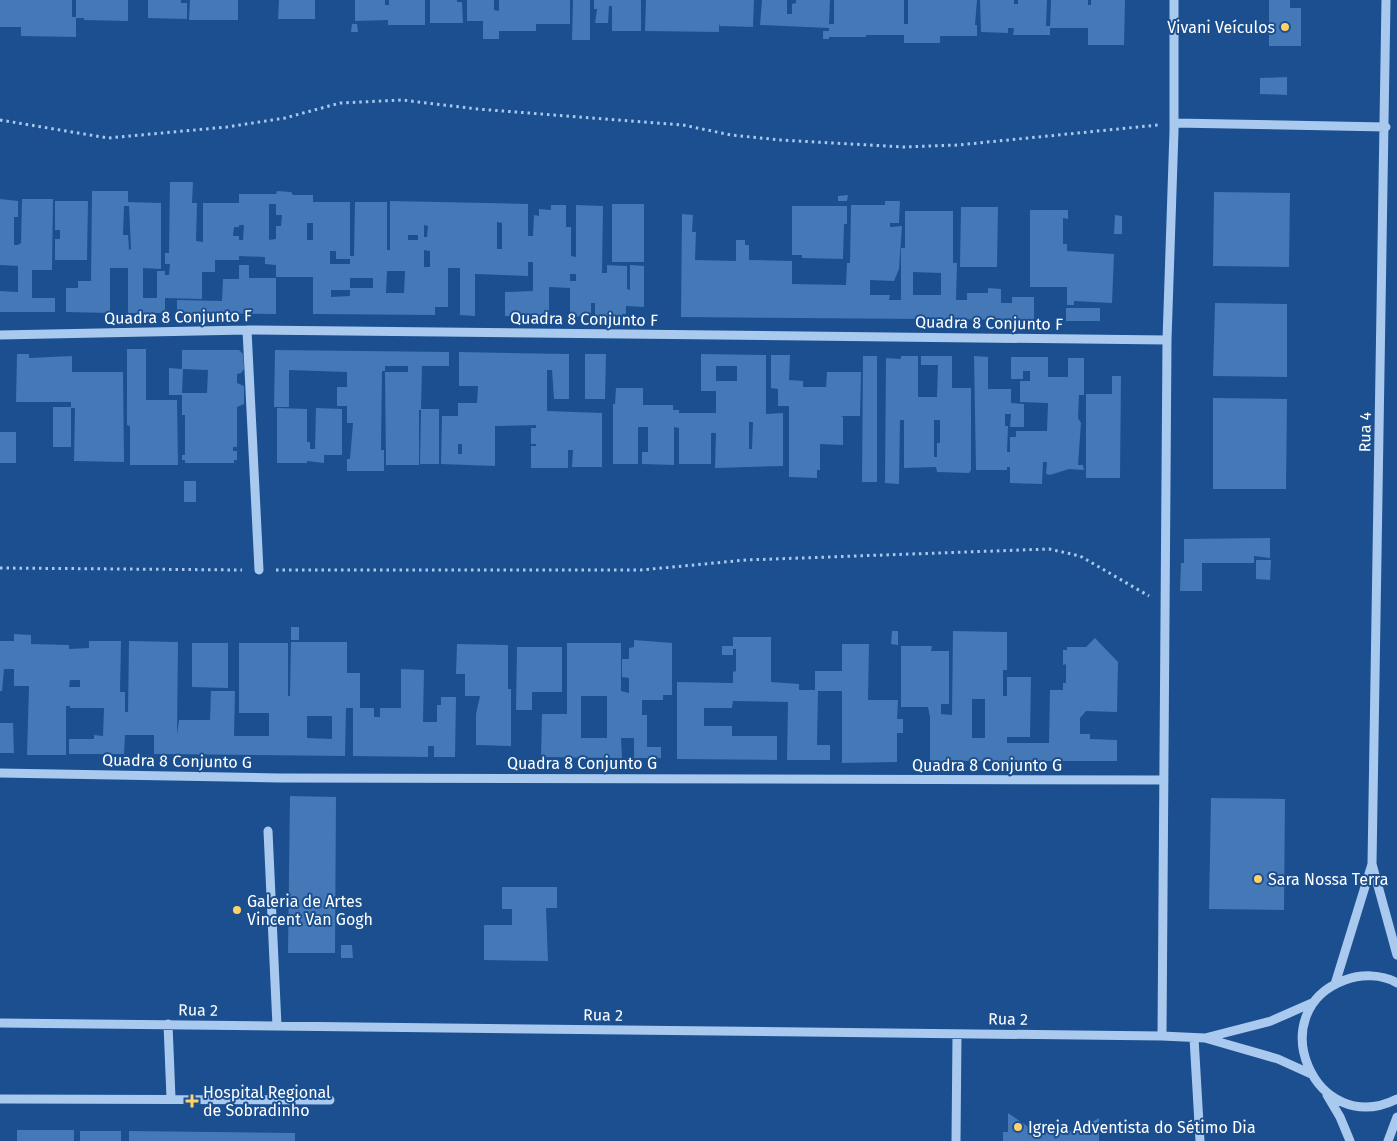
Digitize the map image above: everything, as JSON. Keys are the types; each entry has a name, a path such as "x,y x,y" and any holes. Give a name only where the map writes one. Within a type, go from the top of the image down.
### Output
{"street":[{"path":"1162,1036 1167,340 1174,123 1174,0"},
{"name":"Rua 4","path":"1372,864 1386,127 1386,0"},
{"path":"1174,123 1386,127"},
{"path":"247,330 259,570"},
{"name":"Quadra 8 Conjunto F","path":"0,335 247,330 1167,340"},
{"name":"Quadra 8 Conjunto G","path":"0,773 289,778 1164,780"},
{"path":"268,831 277,1026"},
{"path":"1372,864 1397,955"},
{"path":"1335,984 1372,864"},
{"path":"1205,1038 1271,1021 1314,1002 1335,984 1354,977 1374,976 1397,984"},
{"path":"1314,1002 1306,1019 1302,1038 1304,1057 1310,1074 1326,1092 1340,1117 1350,1141"},
{"name":"Rua 2","path":"0,1023 1205,1038"},
{"path":"168,1024 171,1098"},
{"path":"956,1141 957,1034"},
{"path":"1194,1038 1200,1141"},
{"path":"1205,1038 1278,1059 1310,1074"},
{"path":"1326,1092 1344,1103 1365,1107 1386,1105 1397,1099"},
{"path":"0,1099 171,1098 330,1100"},
{"path":"1388,1141 1397,1117"}],"path":[{"path":"0,120 108,138 227,127 285,118 348,102 402,100 486,110 683,125 731,135 780,140 904,146 958,145 1174,123"},
{"path":"0,568 641,570 746,560 1049,549 1080,556 1142,593 1166,604"}],"building":[{"path":"0,0 72,0 72,17 76,17 76,37 21,36 21,27 0,27"},
{"path":"76,0 128,0 128,21 84,20 84,18 76,18"},
{"path":"148,0 181,0 181,3 187,3 187,19 148,18"},
{"path":"190,0 238,0 238,20 189,20"},
{"path":"279,0 315,0 315,19 278,19"},
{"path":"355,0 385,0 385,5 389,5 389,0 425,0 425,25 388,25 388,20 355,21"},
{"path":"430,0 457,0 457,2 462,2 463,23 430,23"},
{"path":"467,0 494,0 494,10 499,11 499,0 570,0 570,24 536,24 536,31 499,31 499,39 483,39 483,21 467,21"},
{"path":"573,0 590,0 590,40 572,40"},
{"path":"594,0 641,0 641,31 612,31 612,6 609,6 608,23 595,23 597,9 594,9"},
{"path":"646,0 754,0 753,27 720,26 719,24 719,32 645,31"},
{"path":"762,0 787,0 787,14 792,14 792,4 796,3 796,0 830,0 829,24 834,24 834,0 904,0 904,24 908,24 908,0 977,0 975,25 977,25 977,36 940,36 940,43 904,43 904,35 866,35 866,37 829,37 829,39 823,39 823,31 829,31 829,28 760,25"},
{"path":"980,0 1014,0 1014,4 1018,4 1018,0 1047,0 1046,26 1050,26 1050,35 1013,35 1014,28 1008,28 1008,33 981,32"},
{"path":"1051,0 1088,0 1088,5 1091,5 1091,0 1125,0 1124,45 1088,45 1088,28 1050,28"},
{"name":"Vivani Veículos","path":"1269,0 1290,0 1290,8 1301,8 1301,46 1269,46"},
{"path":"352,24 357,24 358,32 351,32"},
{"path":"1287,77 1287,95 1260,94 1260,78"},
{"path":"170,182 193,182 192,203 197,203 196,241 203,242 203,203 239,203 239,194 276,194 277,191 291,192 293,195 313,195 313,202 350,202 350,256 354,256 355,202 387,202 387,250 390,250 390,201 528,204 528,236 533,236 534,215 539,216 539,209 551,210 551,205 566,205 566,227 571,227 571,256 576,257 576,205 603,206 602,273 607,273 607,265 627,266 627,289 630,290 630,265 644,266 644,307 626,306 626,314 622,314 622,317 595,317 595,303 591,303 591,317 570,316 570,288 549,287 549,316 505,316 505,292 533,291 533,262 528,262 528,276 475,274 475,316 460,315 460,268 448,268 448,307 435,307 435,315 313,314 313,277 276,277 276,265 265,264 265,257 239,256 239,260 215,260 215,272 202,272 202,299 165,298 165,313 128,313 128,268 110,268 110,313 66,312 66,288 78,288 78,281 91,281 92,191 128,191 128,202 161,203 161,269 143,268 143,298 157,298 157,271 165,271 165,275 169,275 170,264 165,264 165,253 169,253","holes":["269,204 276,204 276,215 282,215 281,226 276,226 276,239 269,240","124,206 129,206 131,249 129,250 128,235 123,235","497,222 502,223 502,249 497,249","307,223 313,223 313,240 307,240","244,225 243,240 239,240 239,236 233,236 234,227","424,225 428,226 427,237 424,237","408,235 418,235 418,240 408,240","424,250 430,251 430,267 424,267","330,251 336,251 336,259 350,259 350,264 330,264","387,271 405,271 404,293 386,293","570,274 576,274 576,281 570,281","350,278 373,278 373,288 350,288","331,290 350,290 350,296 331,297"]},
{"path":"1214,192 1290,193 1289,267 1213,266"},
{"path":"848,195 847,201 838,201 838,196"},
{"path":"0,199 18,201 18,217 14,217 14,245 18,245 21,243 22,199 53,199 52,270 32,270 32,298 55,298 55,312 0,312 0,291 18,292 18,266 0,265"},
{"path":"55,201 88,201 87,260 55,260 55,239 60,239 60,230 55,230"},
{"path":"885,201 900,201 899,223 890,223 890,227 902,226 899,269 894,281 870,280 870,295 890,295 889,300 901,300 901,248 905,248 905,211 953,211 953,263 957,263 956,300 967,300 967,293 988,293 988,288 1001,289 1001,303 1012,303 1012,297 1034,297 1034,320 681,317 682,214 693,215 692,232 696,232 695,260 736,261 736,240 745,240 745,245 749,245 749,260 792,261 792,284 846,285 847,263 850,263 851,205 885,205","holes":["913,272 941,273 941,295 913,295"]},
{"path":"612,204 644,204 644,262 612,262"},
{"path":"792,206 847,206 847,224 844,224 843,259 802,258 802,255 792,255"},
{"path":"961,207 998,207 997,267 960,267"},
{"path":"1030,210 1068,210 1068,219 1063,218 1063,244 1067,244 1067,251 1114,254 1112,303 1074,301 1074,305 1067,305 1067,287 1030,287"},
{"path":"1115,215 1122,216 1122,234 1114,234"},
{"path":"239,265 249,265 249,278 276,278 276,314 177,313 177,300 222,301 223,279 239,279"},
{"path":"1215,303 1287,304 1287,377 1213,376"},
{"path":"1066,308 1100,308 1100,321 1066,321"},
{"path":"127,349 146,349 146,400 177,400 178,465 130,465 130,426 127,425"},
{"path":"182,350 239,350 243,354 244,369 241,373 237,374 237,383 244,386 244,404 237,407 237,447 233,447 233,451 237,451 237,460 234,460 234,463 185,463 185,460 182,460 182,455 185,455 185,415 182,415 182,395 169,395 169,368 182,369","holes":["183,369 208,370 207,393 182,393"]},
{"path":"275,350 449,352 449,366 422,366 421,409 439,409 439,464 420,464 421,410 419,410 419,465 386,465 385,372 408,372 408,366 385,366 385,371 382,371 381,450 384,450 384,471 347,471 353,423 347,423 347,406 337,406 337,387 347,387 347,372 289,370 289,407 274,407"},
{"path":"459,352 569,354 569,399 554,399 552,370 547,370 547,411 602,413 602,467 572,467 573,450 568,450 568,468 531,468 531,446 536,446 536,444 531,444 531,428 536,428 536,425 495,426 495,466 441,464 442,416 458,416 458,403 477,403 478,386 459,386","holes":["458,444 462,444 462,454 458,454"]},
{"path":"17,354 29,354 29,358 72,356 72,372 123,372 124,462 74,461 75,408 71,408 71,447 53,447 53,407 71,407 71,402 16,402"},
{"path":"585,354 606,354 605,399 585,399"},
{"path":"701,354 766,355 766,414 783,413 783,466 715,468 716,433 711,433 711,464 679,464 679,428 674,427 674,465 642,464 642,452 648,452 648,427 638,427 638,464 613,464 613,404 615,404 616,388 643,388 643,405 673,405 673,410 679,410 679,413 716,413 716,391 701,391","holes":["716,366 737,366 737,381 716,381","749,422 753,422 752,449 749,449"]},
{"path":"771,355 790,355 789,380 803,381 803,387 826,387 827,372 861,372 860,416 841,416 843,417 843,445 820,444 820,470 817,470 817,478 789,477 789,406 778,406 778,389 771,388"},
{"path":"863,356 877,356 877,482 862,482"},
{"path":"901,356 918,356 918,397 937,397 938,365 921,365 921,356 952,356 952,388 971,388 971,470 969,473 937,472 936,467 904,468 904,420 900,420 899,484 885,483 886,358 901,359","holes":["934,420 940,420 940,443 937,443 937,457 934,457"]},
{"path":"974,356 988,357 988,389 1011,389 1011,403 1024,404 1024,427 1010,427 1011,414 1005,414 1005,426 1008,426 1007,452 1010,452 1010,437 1016,437 1016,431 1047,431 1048,403 1020,402 1020,381 1030,381 1030,371 1023,371 1023,379 1011,379 1011,357 1048,357 1048,377 1068,377 1068,358 1084,358 1084,395 1079,395 1078,418 1081,423 1078,465 1083,465 1084,470 1069,469 1050,475 1046,474 1047,462 1043,462 1042,484 1010,483 1010,467 1007,467 1007,470 976,470"},
{"path":"1112,376 1121,376 1120,478 1086,478 1086,394 1112,394"},
{"path":"1213,398 1287,399 1286,489 1213,489"},
{"path":"277,408 307,409 307,442 310,442 310,449 315,449 316,408 342,409 342,455 324,455 324,463 307,461 307,463 277,463"},
{"path":"0,432 16,432 16,463 0,463"},
{"path":"184,481 196,481 196,502 184,502"},
{"path":"1270,538 1270,558 1254,556 1254,563 1202,563 1202,591 1180,591 1181,563 1184,563 1184,539"},
{"path":"1256,560 1271,560 1270,580 1256,579"},
{"path":"291,627 299,627 299,640 291,640"},
{"path":"892,631 898,631 898,645 891,644"},
{"path":"953,631 1007,632 1007,670 1003,670 1003,696 1007,696 1007,677 1031,677 1030,737 1007,737 1007,743 1049,743 1050,690 1063,690 1063,683 1066,683 1066,664 1063,665 1063,650 1067,650 1067,647 1086,647 1095,638 1118,662 1117,712 1086,711 1080,718 1080,734 1090,734 1090,739 1117,740 1117,761 930,761 930,717 928,707 901,707 901,646 932,646 931,651 949,651 949,704 941,704 941,714 952,715","holes":["972,699 985,699 985,738 972,738"]},
{"path":"14,634 31,635 31,644 69,645 69,649 89,648 89,641 121,641 120,692 125,692 125,712 128,712 129,641 178,642 177,735 179,720 210,720 211,691 235,691 234,736 269,736 269,713 239,713 239,643 288,643 288,696 290,696 291,642 347,642 347,673 360,673 360,708 374,708 374,717 380,717 380,708 401,708 401,669 424,670 423,722 437,722 437,705 441,705 441,697 456,697 455,757 434,757 434,746 428,746 428,757 353,756 353,708 346,708 345,756 154,754 154,735 125,735 124,754 69,754 69,739 94,739 94,735 103,736 104,708 70,708 70,706 66,706 66,755 27,755 29,686 14,686 14,669 4,669 2,691 0,691 0,641 14,641","holes":["70,680 80,680 80,687 69,687","307,716 332,716 332,739 307,738"]},
{"path":"733,637 771,637 771,682 799,684 799,690 815,690 815,671 842,671 842,644 869,644 868,700 898,700 897,719 903,719 903,733 897,733 897,762 842,763 842,691 818,691 817,745 830,745 830,760 787,760 788,702 733,701 732,708 704,708 704,726 732,726 732,736 777,736 777,760 677,759 677,682 733,683 733,672 736,671 736,649 733,649 733,655 722,655 722,646 733,646"},
{"path":"634,640 672,643 672,695 663,695 663,700 642,700 642,715 647,715 647,747 661,747 661,758 634,758 634,738 621,738 622,758 541,757 542,714 567,714 567,643 621,643 621,691 629,693 629,678 622,677 622,659 629,659 629,648 634,647","holes":["581,696 607,696 607,738 581,738"]},
{"path":"192,643 228,643 228,688 192,687"},
{"path":"457,644 508,645 508,689 511,689 511,746 476,745 476,714 480,696 465,696 465,674 456,674"},
{"path":"517,647 562,647 562,692 532,692 532,710 516,710"},
{"path":"0,723 13,723 14,753 0,753"},
{"path":"290,796 336,797 335,953 288,953"},
{"path":"1211,798 1285,799 1284,910 1209,909"},
{"path":"502,887 557,887 557,908 546,908 548,961 484,960 484,925 512,925 512,909 502,909"},
{"path":"341,945 352,945 353,958 341,958"},
{"name":"Igreja Adventista do Sétimo Dia","path":"1008,1113 1030,1128 1052,1134 1078,1130 1099,1118 1099,1141 1003,1141 1003,1132 1008,1132"},
{"path":"17,1130 74,1130 74,1141 17,1141"},
{"path":"80,1131 121,1131 121,1141 80,1141"},
{"path":"129,1131 295,1133 295,1141 129,1141"}],"place":[{"name":"Vivani Veículos","path":"1285,27"},
{"name":"Sara Nossa Terra","path":"1258,879"},
{"name":"Galeria de Artes Vincent Van Gogh","path":"237,910"},
{"name":"Hospital Regional de Sobradinho","path":"192,1101"},
{"name":"Igreja Adventista do Sétimo Dia","path":"1018,1127"}]}
